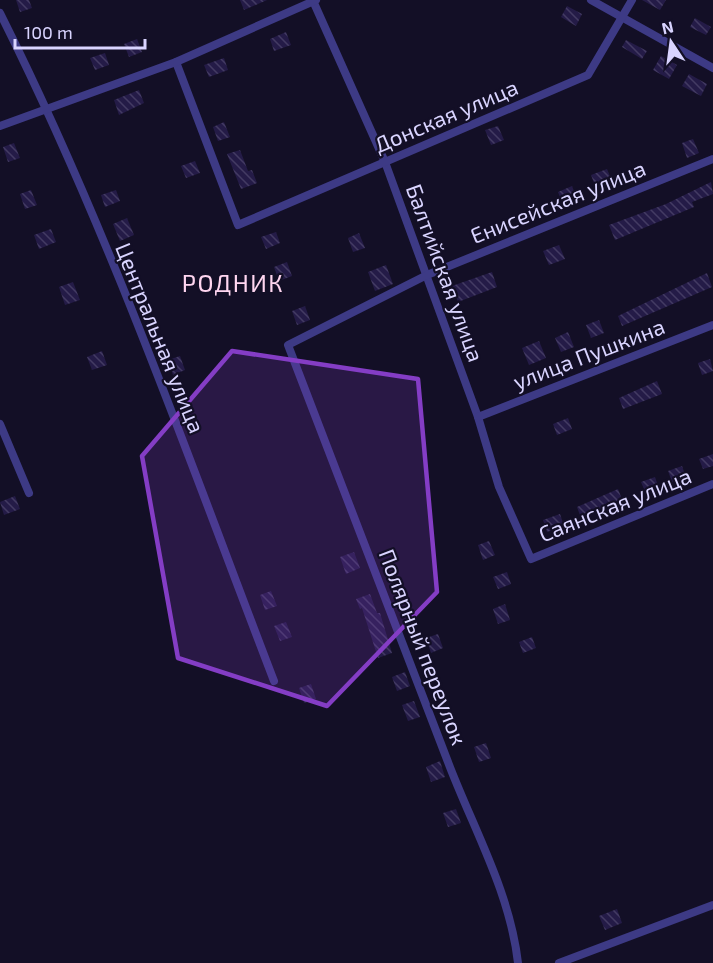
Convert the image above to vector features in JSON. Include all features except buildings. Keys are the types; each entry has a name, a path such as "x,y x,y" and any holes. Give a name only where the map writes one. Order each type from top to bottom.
{"street":[{"path":"591,0 713,68"},
{"name":"Донская улица","path":"176,62 238,225 588,75 632,0"},
{"path":"0,126 176,62 315,2"},
{"name":"Балтийская улица","path":"315,2 385,162 478,417 499,487 531,559"},
{"name":"Центральная улица","path":"0,13 48,108 156,375 274,681"},
{"name":"Енисейская улица","path":"288,345 427,275 713,159"},
{"name":"улица Пушкина","path":"478,417 713,325"},
{"name":"Полярный переулок","path":"288,345 463,801 505,900 515,936 518,963"},
{"path":"0,424 29,493"},
{"name":"Саянская улица","path":"531,559 713,484"},
{"path":"559,963 713,905"}],"highlighted area":[{"path":"232,351 418,379 437,592 327,706 178,658 142,456"}],"district":[{"name":"РОДНИК","path":"233,284"}]}
